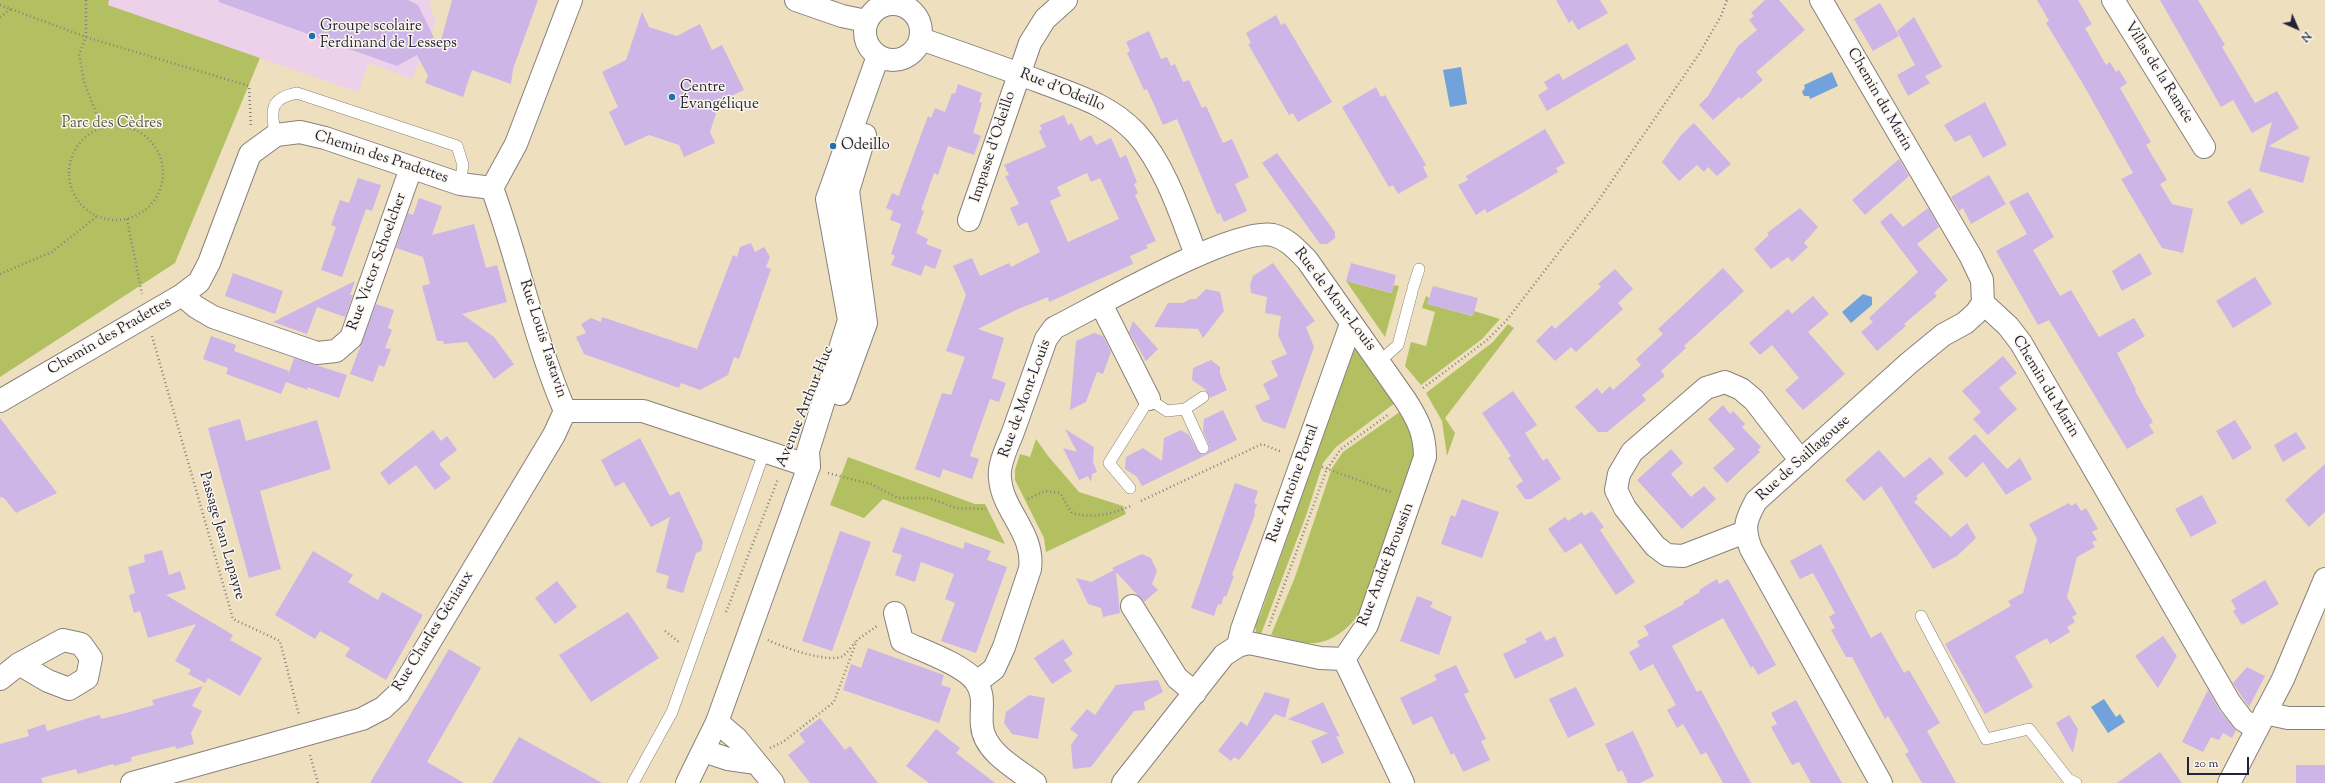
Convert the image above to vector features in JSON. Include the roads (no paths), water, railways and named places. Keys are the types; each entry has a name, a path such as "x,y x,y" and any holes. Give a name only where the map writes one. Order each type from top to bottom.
{"street":[{"path":"492,188 516,144 571,0"},
{"path":"796,0 842,16 866,21"},
{"name":"Impasse d'Odeillo","path":"969,220 1018,73 1030,43 1045,19 1066,0"},
{"name":"Chemin du Marin","path":"1821,0 1971,258 1982,280 1983,303 2008,326 2021,343 2230,703 2243,720 2261,721"},
{"name":"Villas de la Ramée","path":"2113,0 2204,147"},
{"path":"904,3 917,16 921,27 921,39 918,45 908,56 895,60 883,58 872,51 865,37 866,21 875,9 882,5 904,3"},
{"name":"Rue d'Odeillo","path":"921,39 1018,73 1095,103 1112,112 1136,134 1166,178 1196,254"},
{"name":"Avenue Arthur Huc","path":"687,783 717,722 809,466 808,451 849,320 827,199 883,58"},
{"name":"Chemin des Pradettes","path":"0,401 147,316 182,295 199,282 209,263 250,154 276,135 300,132 307,133 460,184 492,188"},
{"name":"Rue Victor Schoelcher","path":"182,295 196,307 213,317 317,353 336,351 351,338 412,168"},
{"name":"Rue Louis Tastavin","path":"492,188 506,225 550,376 566,410 643,411 766,450 809,466"},
{"name":"Rue de Mont-Louis","path":"976,682 994,669 1004,647 1030,569 1032,557 1027,539 1002,491 999,477 1005,455 1046,339 1054,328 1196,254 1253,236 1273,235 1290,242 1307,260 1406,401"},
{"name":"Rue de Saillagouse","path":"1745,532 1747,518 1756,501 1909,363 1942,335 1965,322 1976,313 1983,303"},
{"path":"1101,304 1149,399"},
{"name":"Rue Antoine Portal","path":"1238,646 1242,629 1351,324"},
{"path":"1801,461 1754,400 1741,389 1725,382 1706,388 1632,452 1619,474 1616,490 1625,508 1654,546 1667,555 1683,556 1745,532 1751,549 1881,783"},
{"name":"Rue André Broussin","path":"1344,659 1367,625 1412,500 1425,457 1425,439 1420,423 1406,401"},
{"name":"Rue Charles Géniaux","path":"132,783 362,719 384,708 399,693 554,435 566,410"},
{"path":"2229,783 2283,679 2325,579"},
{"path":"1132,606 1176,678 1195,693"},
{"path":"896,614 902,641 965,671 976,682 984,702 982,727 985,740 995,752 1035,783"},
{"path":"1123,783 1224,655 1238,646 1249,643 1320,658 1344,659 1403,783"},
{"path":"0,679 19,664"},
{"path":"2261,721 2288,718 2325,718"},
{"path":"717,722 737,739 773,783"},
{"path":"704,751 728,759 756,763"}],"lane":[{"path":"276,135 272,118 275,104 284,95 298,93 458,146 463,164 460,184"},
{"path":"1379,362 1398,345 1419,269"},
{"path":"1130,488 1109,463 1149,399 1167,411 1185,409 1203,397"},
{"path":"1185,409 1204,448"},
{"name":"Avenue Arthur Huc","path":"632,783 672,712 766,450"},
{"path":"1921,616 1986,739 2029,729 2068,779 2076,783"}],"water":[{"path":"1461,67 1467,104 1450,107 1443,70"},
{"path":"1832,72 1838,86 1810,99 1809,96 1804,96 1802,92 1805,88 1804,85"},
{"path":"1863,294 1872,297 1872,305 1851,323 1842,312"},
{"path":"2104,699 2116,717 2120,714 2125,722 2108,733 2091,707"}],"place":[{"name":"Groupe scolaire Ferdinand de Lesseps","path":"312,36"},
{"name":"Centre Évangélique","path":"672,97"},
{"name":"Odeillo","path":"833,146"}],"park label":[{"name":"Parc des Cèdres","path":"112,124"}]}
